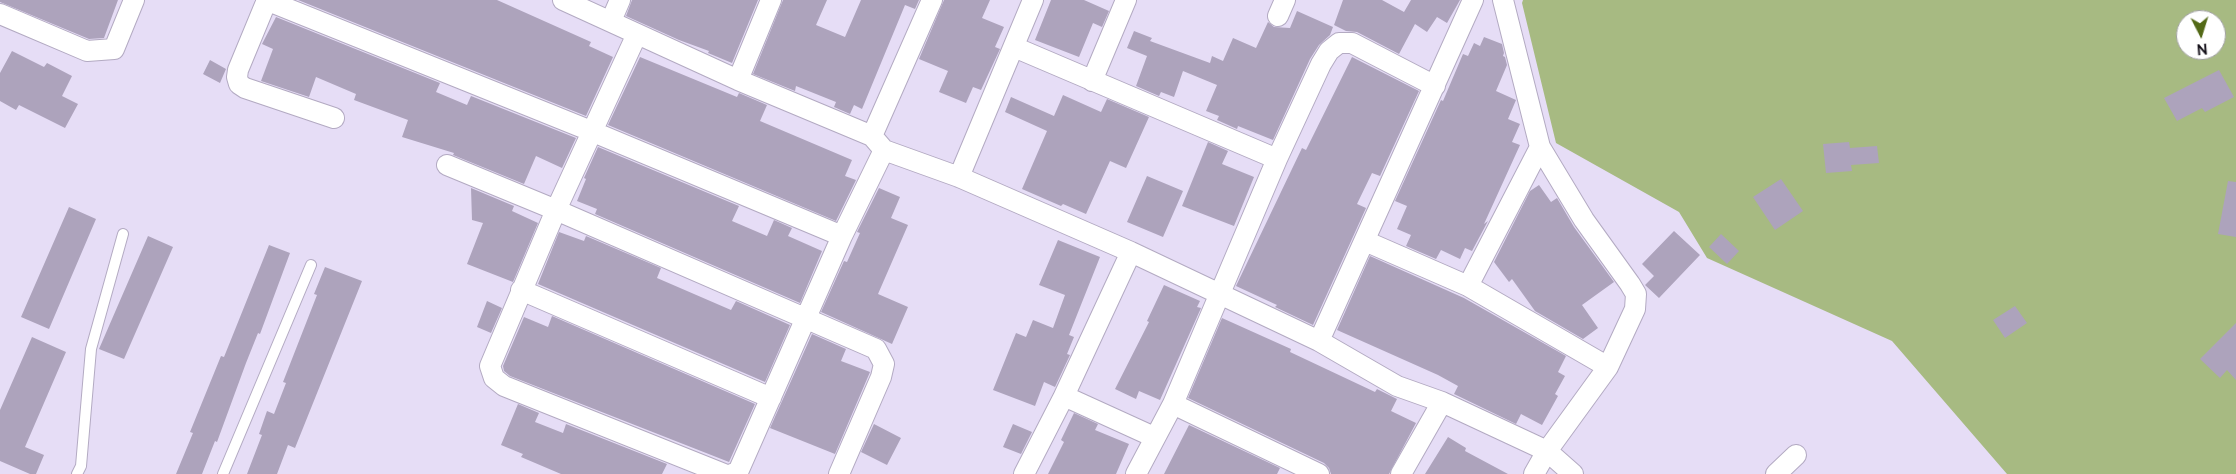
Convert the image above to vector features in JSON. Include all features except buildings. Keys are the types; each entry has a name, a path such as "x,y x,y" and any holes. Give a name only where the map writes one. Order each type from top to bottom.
{"street":[{"path":"0,14 87,50 114,49 134,0"},
{"path":"334,118 245,88 240,84 236,77 238,70 266,0 591,130 842,236"},
{"path":"563,0 878,143 1131,252 1319,341 1397,386 1442,402 1547,451 1572,473"},
{"path":"611,21 620,0"},
{"path":"738,80 771,0"},
{"path":"732,474 738,472 842,236 932,0"},
{"path":"959,177 1033,0"},
{"path":"1092,81 1126,0"},
{"path":"1319,341 1473,0"},
{"path":"1503,0 1540,147 1584,220 1636,294 1635,310 1608,367 1547,451 1534,474"},
{"path":"637,34 591,130 490,366 494,378 504,386 724,474"},
{"path":"1136,474 1173,404 1277,159 1321,64 1329,51 1339,43 1352,42 1435,86"},
{"path":"1014,47 1277,159"},
{"path":"1468,286 1540,147"},
{"path":"447,165 556,210 876,349 884,364 881,377 839,474"},
{"path":"1365,241 1468,286 1608,367"},
{"path":"1024,474 1064,396 1131,252"},
{"path":"521,290 771,398"},
{"path":"1064,396 1154,437"},
{"path":"1401,474 1442,402"},
{"path":"1173,404 1319,474"},
{"path":"1776,474 1796,455"}],"lane":[{"path":"77,474 81,466 91,349 124,234"},
{"path":"224,474 311,264"}],"green space":[{"path":"1523,0 2236,0 2236,474 2007,474 1892,341 1707,258 1679,212 1556,143 1522,3"}]}
